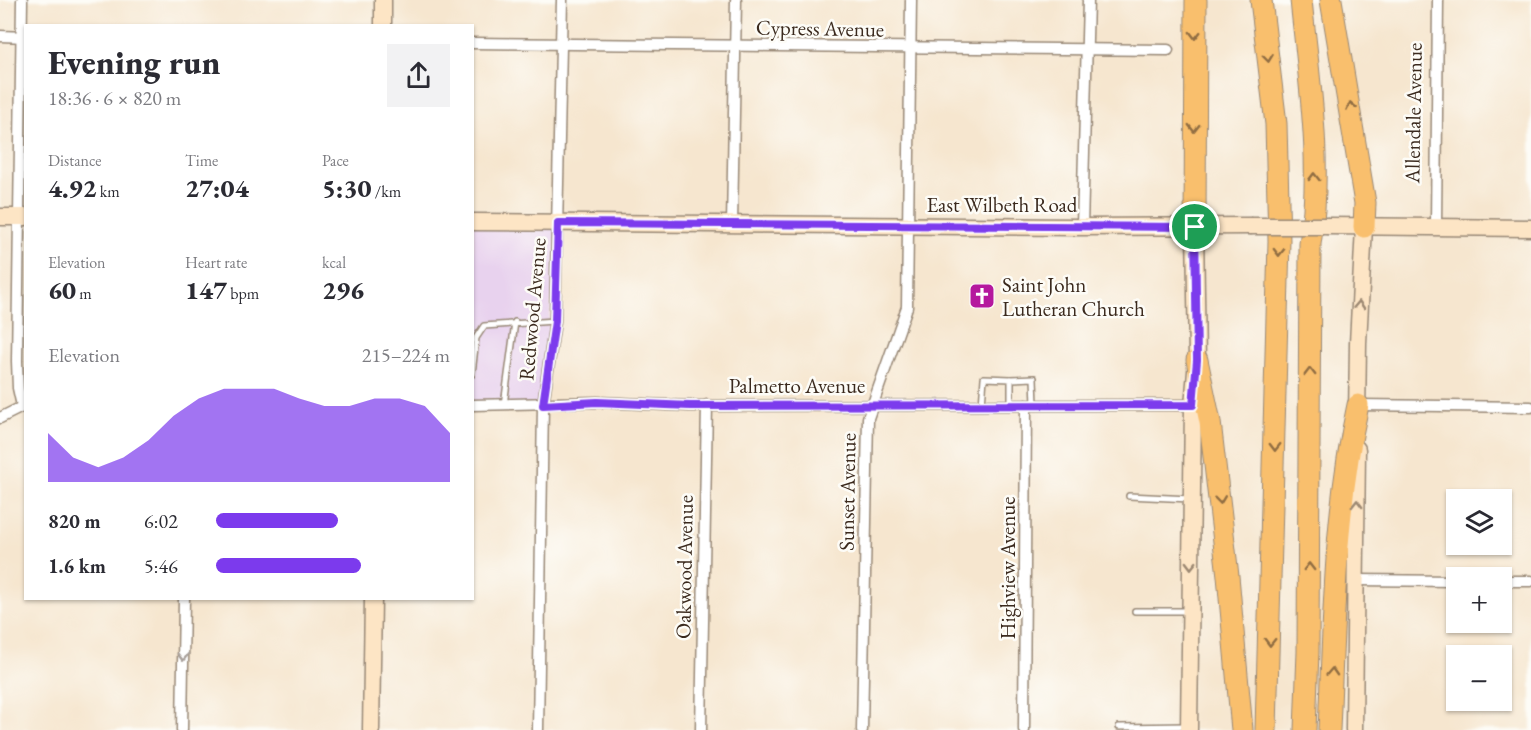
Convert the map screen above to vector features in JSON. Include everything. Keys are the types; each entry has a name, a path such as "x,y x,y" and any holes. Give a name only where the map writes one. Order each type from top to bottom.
{"highway":[{"path":"1195,227 1196,0"},
{"path":"1261,0 1276,124 1279,231 1266,730"},
{"path":"1301,0 1313,124 1314,219 1310,244 1308,652 1305,730"},
{"path":"1331,0 1364,192 1364,227"},
{"path":"1197,360 1210,422 1228,576 1242,730"},
{"path":"1329,730 1338,521 1345,465 1358,405"}],"main road":[{"path":"383,0 383,24"},
{"path":"0,217 22,217"},
{"name":"East Wilbeth Road","path":"474,222 1531,228"},
{"path":"1189,728 1193,405 1197,360 1195,227"},
{"path":"1354,730 1358,343 1364,227"},
{"path":"371,730 373,600"}],"street":[{"path":"0,418 24,405 18,388 22,295 22,0"},
{"name":"Redwood Avenue","path":"538,730 543,405 555,321 562,0"},
{"path":"732,225 736,0"},
{"name":"Sunset Avenue","path":"862,730 868,418 907,307 912,0"},
{"path":"1082,227 1088,0"},
{"name":"Allendale Avenue","path":"1436,226 1438,0"},
{"path":"0,36 23,37"},
{"name":"Cypress Avenue","path":"474,43 910,50 1168,50"},
{"name":"Palmetto Avenue","path":"474,405 597,402 707,405 1193,405"},
{"name":"Oakwood Avenue","path":"701,730 707,405"},
{"name":"Highview Avenue","path":"1024,730 1031,405"},
{"path":"1358,405 1531,406"},
{"path":"1356,580 1446,581"},
{"path":"1512,581 1531,581"},
{"path":"182,730 184,600"}],"lane":[{"path":"474,356 476,338 484,326 514,322 555,321"},
{"path":"504,405 514,322"},
{"path":"982,405 984,378 1034,378 1031,405"},
{"path":"1011,379 1011,405"},
{"path":"1129,496 1192,499"},
{"path":"1135,611 1190,612"},
{"path":"1119,727 1189,728"}],"shaded area":[{"path":"474,222 558,223 543,405 474,405"}],"place":[{"name":"Saint John Lutheran Church","path":"982,296"}],"route":[{"path":"558,223 1195,227 1197,360 1193,405 690,406 597,402 543,405 555,321 558,223"}]}
